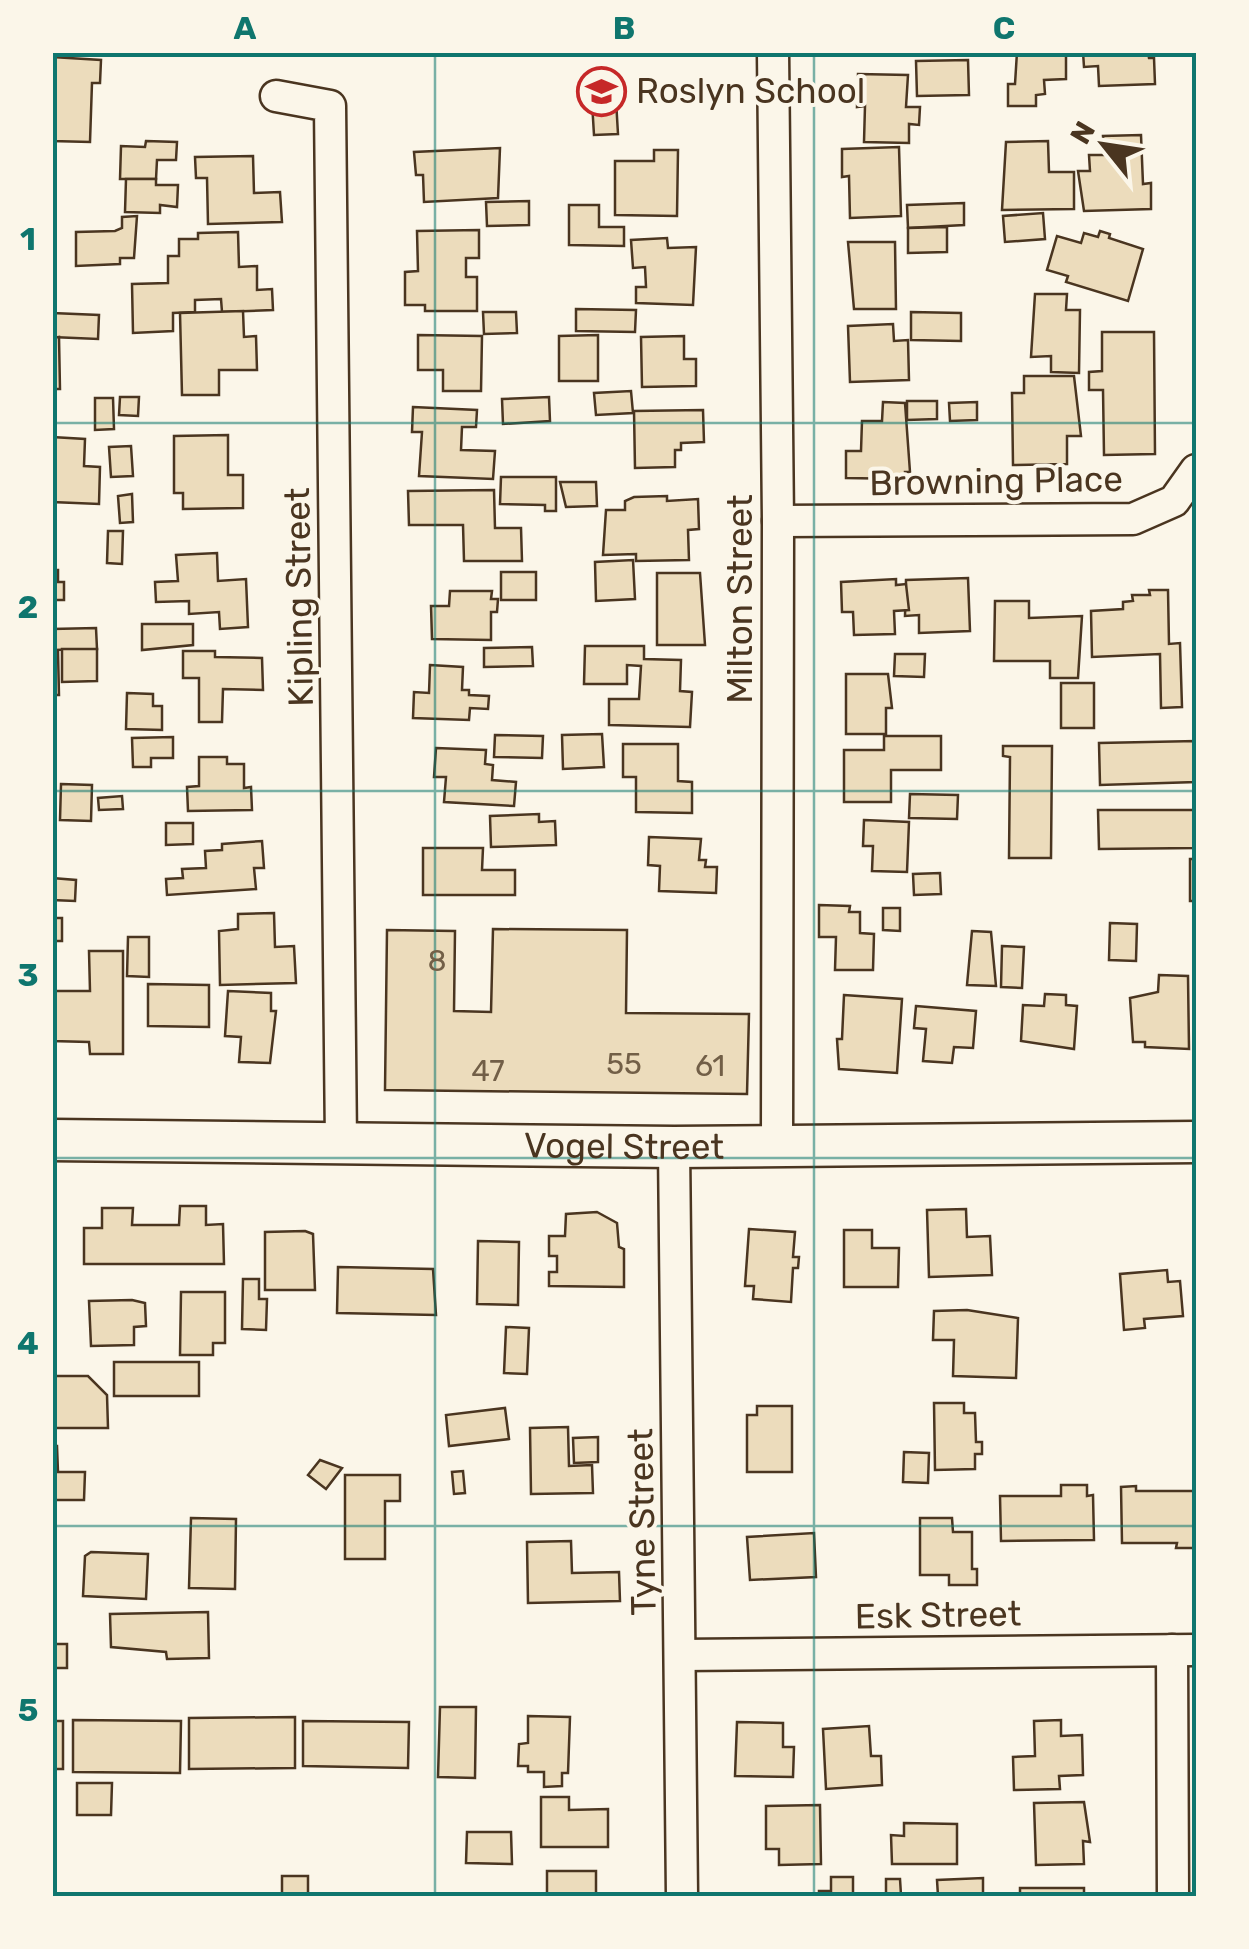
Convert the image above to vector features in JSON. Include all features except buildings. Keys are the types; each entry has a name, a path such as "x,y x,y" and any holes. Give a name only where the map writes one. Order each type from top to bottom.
{"main road":[{"name":"Vogel Street","path":"52,1140 674,1147 1196,1142"}],"street":[{"name":"Milton Street","path":"773,52 778,521 777,1144"},
{"name":"Kipling Street","path":"276,96 330,106 341,1143"},
{"name":"Browning Place","path":"778,521 1134,518 1174,501 1196,470"},
{"name":"Tyne Street","path":"674,1147 682,1896"},
{"name":"Esk Street","path":"680,1655 1184,1650"},
{"path":"1173,1896 1184,1650"}],"place":[{"name":"Roslyn School","path":"601,91"}]}
